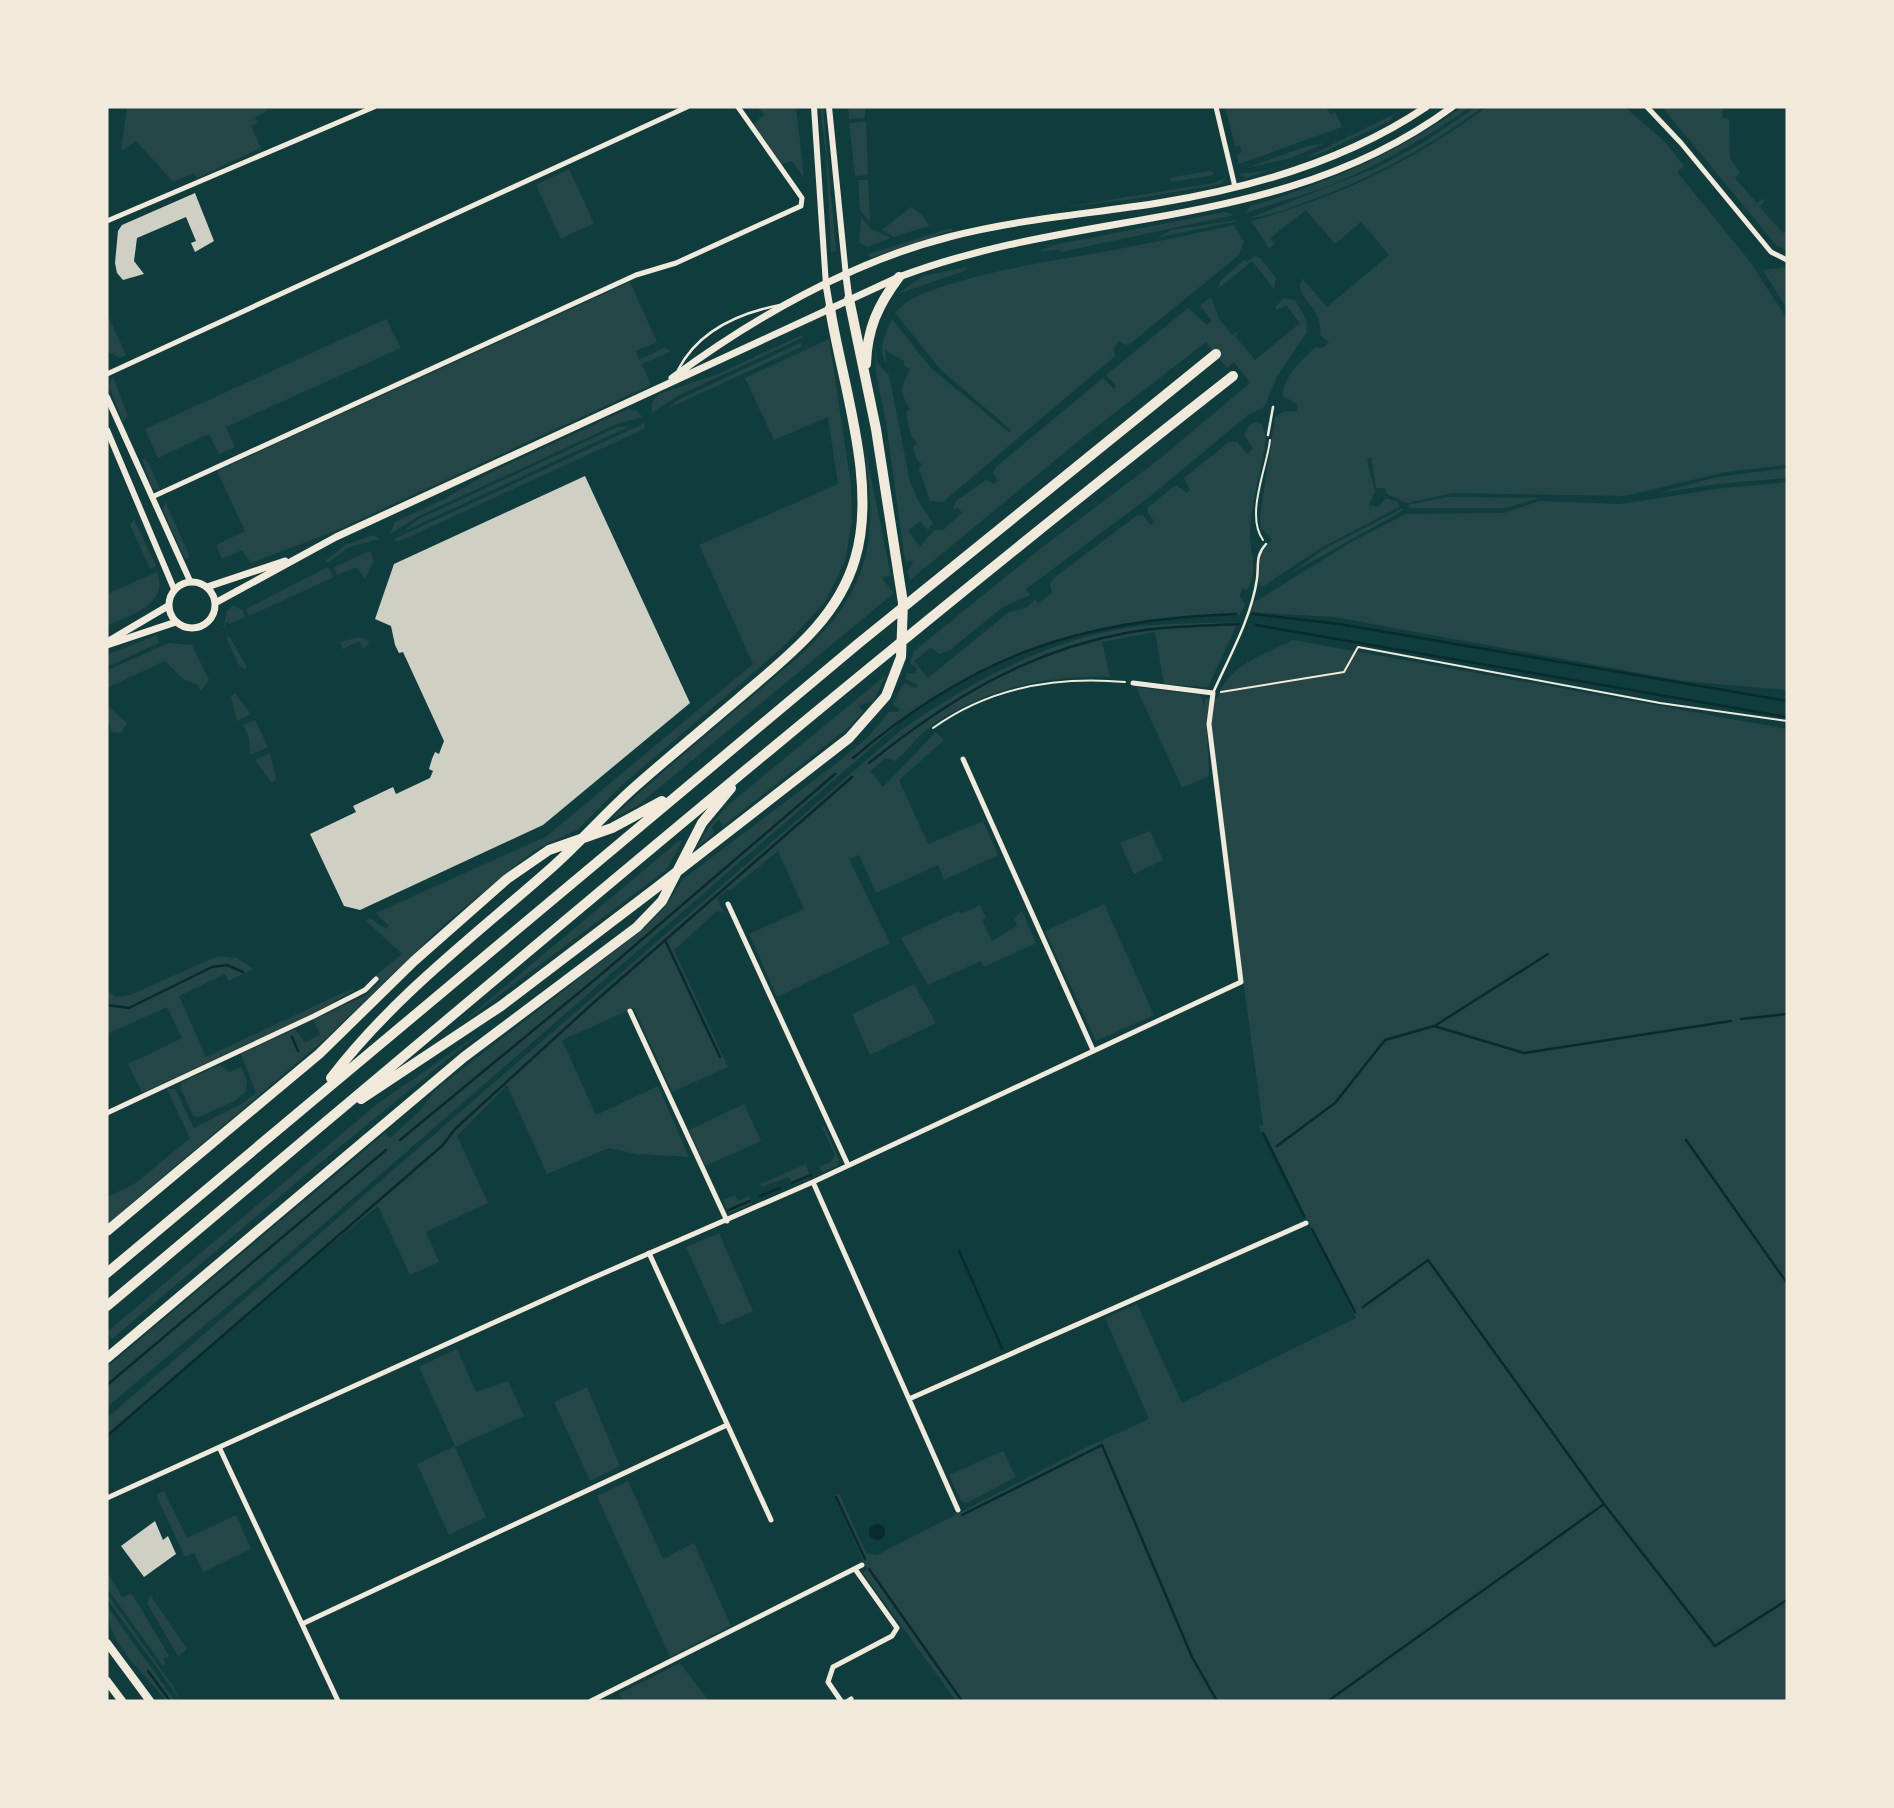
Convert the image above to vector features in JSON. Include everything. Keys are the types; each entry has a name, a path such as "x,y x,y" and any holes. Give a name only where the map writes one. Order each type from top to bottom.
{"highway":[{"path":"865,379 867,340 874,317 899,277"},
{"path":"339,1111 393,1080 501,1006 849,738 877,709 899,664 905,625 901,588 849,299"},
{"path":"320,1092 358,1042 411,989 804,641 835,604 848,582 861,531 861,484 830,308"},
{"path":"107,1273 681,791 1216,354"},
{"path":"107,1306 502,970 1024,540 1233,376"},
{"path":"107,1358 464,1057 637,927 672,884 702,823 744,771"},
{"path":"107,1231 319,1054 414,961 507,879 549,850 612,828 681,791"}],"main road":[{"path":"660,387 743,329 787,304 919,246 984,229 1157,203 1235,187 1301,169 1350,149 1426,107"},
{"path":"107,643 168,606 174,589 190,581 207,587 292,559 899,277 984,251 1271,194 1359,161 1452,107"},
{"path":"846,276 849,299"},
{"path":"826,285 830,308"},
{"path":"215,603 254,584 292,559"},
{"path":"107,643 176,622 190,628 201,626 212,616 215,603 207,587"},
{"path":"168,606 176,622"},
{"path":"107,1643 150,1701"},
{"path":"108,1684 122,1701"}],"street":[{"path":"107,221 374,107"},
{"path":"107,374 687,107"},
{"path":"152,497 636,275 676,263 801,206 802,198 738,107"},
{"path":"814,107 826,285"},
{"path":"829,107 846,276"},
{"path":"1216,107 1235,187"},
{"path":"1647,107 1681,143 1771,252 1784,260"},
{"path":"107,397 190,581"},
{"path":"107,430 174,589"},
{"path":"107,1500 649,1253 813,1182 1241,982 1209,724 1213,693 1133,683"},
{"path":"963,759 1093,1051"},
{"path":"728,904 848,1165"},
{"path":"107,1113 314,1016 365,990 376,979"},
{"path":"630,1011 727,1221"},
{"path":"813,1182 958,1510"},
{"path":"909,1399 1306,1223"},
{"path":"649,1253 771,1520"},
{"path":"302,1624 727,1425"},
{"path":"219,1449 338,1701"},
{"path":"591,1701 858,1567 897,1628 892,1636 833,1667 828,1682 841,1701"}],"lane":[{"path":"675,376 693,347 717,327 754,311 787,304"},
{"path":"1268,435 1273,407"},
{"path":"1213,693 1244,622 1255,585 1257,554 1266,544"}],"path":[{"path":"1266,544 1257,524 1270,443 1268,435"},
{"path":"1213,693 1344,672 1358,647 1660,703 1787,721"},
{"path":"933,728 952,715 1017,688 1081,678 1133,683"}],"shaded area":[{"path":"127,107 265,107 267,111 255,117 258,123 251,126 261,148 197,178 194,173 173,182 136,141 121,151"},
{"path":"758,107 796,107 804,178 792,161 781,164 753,124 764,115"},
{"path":"820,107 823,107 836,251 831,252 826,155"},
{"path":"848,107 865,107 865,118 849,119"},
{"path":"1225,107 1326,107 1330,114 1335,112 1342,127 1239,164 1237,155 1242,152 1240,146 1235,146"},
{"path":"1462,107 1470,107 1419,140 1366,169 1329,186 1246,213 1250,206 1306,188 1387,153"},
{"path":"1476,107 1482,107 1441,136 1376,173 1292,207 1249,218 1376,168 1421,144"},
{"path":"1487,107 1625,107 1664,141 1684,166 1677,172 1751,263 1787,319 1787,465 1726,472 1625,496 1453,493 1406,503 1387,494 1385,488 1376,488 1371,457 1367,459 1375,492 1369,505 1378,507 1386,498 1398,502 1399,507 1321,548 1262,587 1259,583 1260,556 1272,539 1261,528 1260,517 1275,417 1285,411 1297,411 1298,405 1283,396 1286,382 1294,369 1315,347 1323,348 1329,342 1320,335 1318,318 1301,291 1300,284 1303,279 1327,307 1389,255 1361,222 1335,244 1306,210 1270,238 1275,244 1269,248 1251,221 1315,200 1375,175 1459,127"},
{"path":"1662,107 1723,107 1722,118 1729,119 1730,158 1740,173 1735,178 1757,203 1763,199 1765,201 1759,206 1783,233 1787,230 1787,251 1776,245"},
{"path":"1394,114 1390,121 1303,159"},
{"path":"866,121 868,175 855,176 849,123"},
{"path":"1326,143 1291,158 1247,168 1307,146"},
{"path":"1303,159 1246,178 1238,174 1265,171"},
{"path":"569,169 594,223 561,239 536,185"},
{"path":"1214,172 1213,175 1171,182 1170,178"},
{"path":"1227,177 1221,184 1135,199 1065,207 1214,183"},
{"path":"858,180 868,180 870,222 860,210"},
{"path":"911,207 923,216 929,226 893,237 882,230"},
{"path":"1225,212 1234,215 1061,252 1060,249 1038,252 1053,245"},
{"path":"861,218 871,229 891,238 867,247 859,242"},
{"path":"1237,220 1233,222 1159,237 1171,230"},
{"path":"1234,225 1244,242 1239,255 1131,343 1125,345 1119,341 1114,347 1115,356 943,502 930,501 919,469 922,465 916,458 913,447 917,443 911,436 906,413 910,409 903,394 903,386 910,369 904,366 904,361 885,350 887,364 882,353 883,342 892,319 932,369 1009,432 1012,431 941,370 895,313 910,301 934,289 966,279"},
{"path":"952,228 953,230 870,258 868,254"},
{"path":"1254,256 1260,258 1276,278 1274,289 1252,261 1217,290 1221,280 1244,260 1247,262"},
{"path":"967,267 967,270 897,294 923,276"},
{"path":"1787,267 1787,309 1763,270"},
{"path":"630,282 657,342 636,351 639,360 664,348 671,351 642,364 651,385 333,532 251,563 242,550 222,559 216,545 245,531 217,471"},
{"path":"1211,297 1219,319 1232,335 1240,330 1235,336 1255,360 1300,323 1286,305 1277,310 1275,307 1282,298 1295,300 1306,319 1307,332 1278,375 1264,407 1248,415 1148,498 1026,589 1030,595 1003,607 950,650 940,654 930,648 914,661 928,678 1009,612 1026,608 1035,600 1038,603 1052,593 1050,583 1055,577 1136,516 1143,515 1150,525 1155,522 1147,512 1148,507 1176,485 1187,493 1190,489 1184,478 1229,442 1237,442 1247,454 1253,449 1244,434 1249,425 1257,422 1262,425 1266,437 1251,525 1252,577 1247,590 1242,588 1240,596 1245,605 1240,615 1145,623 1053,642 994,664 911,713 265,1275 107,1407 107,1367 385,1133 390,1138 421,1110 434,1091 647,926 665,907 683,879 833,766 867,738 889,712 898,712 899,709 893,704 904,683 916,688 918,685 905,679 907,673 916,674 917,668 910,663 913,652 1040,549 1162,457 1250,383 1234,362 1227,368 1206,342 1081,439 910,580 908,571 913,563 911,560 907,562 904,555 886,422 876,373 875,341 877,363 889,375 910,482 933,523 928,530 920,521 908,531 920,546 934,530 943,530 962,513 958,508 953,509 956,501 986,480 994,484 998,480 993,473 996,467 1103,378 1114,389 1116,386 1106,375 1188,308 1207,325 1212,321 1200,306"},
{"path":"107,314 126,355 120,358 107,351"},
{"path":"386,319 401,348 226,427 235,447 219,454 209,434 158,458 145,429"},
{"path":"802,335 802,338 677,396 652,413 652,402 659,394 720,373"},
{"path":"829,339 851,485 852,522 845,561 825,602 782,648 622,785 577,830 535,850 447,922 324,1040 107,1224 107,1197 136,1183 190,1138 167,1089 175,1089 194,1128 243,1103 256,1093 241,1054 295,1029 305,1043 320,1034 313,1020 366,995 380,981 375,976 402,954 366,921 370,918 386,929 389,926 376,913 547,836 753,664 699,545 838,484 828,417 774,440 745,378"},
{"path":"802,342 801,347 667,409 676,401"},
{"path":"113,377 128,416 123,422 109,386"},
{"path":"628,409 637,411 642,417 617,424 419,516 390,534 395,522 444,499 487,474"},
{"path":"645,423 644,429 398,542 394,539"},
{"path":"630,426 406,529 417,520 617,427"},
{"path":"864,443 891,576 883,577 883,580 894,593 637,806 610,820 794,661 828,627 842,608 863,565 869,535 869,489"},
{"path":"142,458 148,462 161,491 152,488"},
{"path":"1787,468 1787,478 1658,493 1717,477"},
{"path":"1787,482 1787,690 1683,681 1334,617 1250,612 1253,603 1353,541 1406,514 1504,513 1539,501 1620,504 1723,488"},
{"path":"1447,497 1539,498 1505,508 1410,508 1408,505"},
{"path":"165,501 190,557 185,559 163,510"},
{"path":"1403,508 1404,510 1288,575 1324,549"},
{"path":"134,519 156,566 150,569 130,525"},
{"path":"373,535 380,539 349,547 328,563 325,561 345,545"},
{"path":"370,551 374,560 365,579 356,567 337,575 334,567"},
{"path":"328,567 334,577 249,616 246,609"},
{"path":"157,572 160,583 153,600 136,613 107,626 107,594"},
{"path":"233,605 242,610 245,617 229,624 227,621 223,629 227,611"},
{"path":"1238,622 1208,687 1164,684 1155,632 1102,642 1110,677 1039,682 993,694 950,714 925,731 895,761 886,758 870,771 883,787 936,732 944,740 899,780 928,844 983,821 998,855 944,880 938,865 876,893 859,855 849,859 890,943 777,997 749,934 804,909 778,851 717,898 724,913 717,911 674,950 728,1067 672,1092 634,1008 562,1040 596,1115 658,1086 689,1157 636,1154 609,1148 547,1174 507,1085 457,1136 488,1203 426,1232 439,1262 410,1275 378,1206 293,1275 107,1436 107,1418 900,731 984,679 1046,650 1078,639 1142,626"},
{"path":"157,635 159,643 107,667 107,655"},
{"path":"229,636 247,667 245,670 238,664 226,637"},
{"path":"360,637 369,641 368,645 363,648 359,641 343,649 340,642"},
{"path":"1293,640 1787,729 1787,1701 956,1701 863,1573 867,1569 834,1496 839,1493 866,1553 877,1555 1087,1447 1149,1419 1105,1318 1137,1304 1182,1403 1356,1318 1259,1126 1263,1125 1206,709 1209,776 1182,788 1136,687 1200,695 1205,707 1205,699 1217,699 1222,687 1238,669"},
{"path":"168,643 192,645 209,680 201,691 198,685 183,679 165,661 107,688 107,674 110,669"},
{"path":"886,675 874,700 859,706 863,712 849,727 723,826 719,819 712,827 714,833 696,848 711,824 728,805"},
{"path":"235,693 251,714 237,721 231,696"},
{"path":"107,705 127,723 121,733 112,732 107,721"},
{"path":"255,720 268,747 250,755 249,737 243,725"},
{"path":"270,753 276,779 272,783 255,760"},
{"path":"1150,831 1163,860 1134,874 1120,843"},
{"path":"682,841 666,870 453,1030"},
{"path":"1104,904 1154,1015 1096,1041 1045,931"},
{"path":"980,905 986,918 982,920 992,941 1017,926 1014,918 1022,911 1036,943 984,967 981,961 928,985 901,938 959,911 961,914"},
{"path":"218,956 237,958 253,969 229,981 225,974 179,996 206,1057 353,988 353,991 314,1013 142,1093 128,1064 182,1038 167,1007 107,1034 107,991 118,997 130,995"},
{"path":"914,984 936,1023 870,1055 852,1014"},
{"path":"481,1032 304,1176 112,1339 107,1332 377,1104"},
{"path":"220,1065 230,1072 241,1067 247,1081 246,1091 235,1101 199,1117 193,1116 180,1087 182,1082"},
{"path":"744,1104 761,1141 705,1166 689,1130"},
{"path":"822,1127 825,1127 839,1160 838,1165 823,1172 819,1167 831,1162 835,1155"},
{"path":"806,1164 810,1178 793,1185 789,1177 762,1187 760,1184"},
{"path":"735,1195 738,1201 749,1196 752,1204 729,1213 723,1200"},
{"path":"719,1233 753,1311 721,1325 686,1247"},
{"path":"457,1349 476,1392 508,1381 524,1416 455,1447 486,1517 449,1535 417,1464 455,1446 419,1367"},
{"path":"587,1387 620,1466 590,1481 554,1402"},
{"path":"1003,1451 1016,1477 967,1503 961,1501 949,1475"},
{"path":"628,1481 663,1559 694,1543 731,1626 670,1657 597,1496"},
{"path":"164,1491 187,1538 236,1515 251,1549 203,1572 194,1553 185,1557 156,1495"},
{"path":"877,1524 883,1526 883,1538 877,1540 871,1538 869,1532 871,1526"},
{"path":"107,1571 122,1597 130,1594 134,1597 169,1656 163,1659 166,1664 163,1666 107,1588"},
{"path":"107,1594 173,1686 181,1701 107,1599"},
{"path":"150,1595 187,1649 178,1656 147,1603"},
{"path":"107,1606 175,1701 166,1701 120,1646 113,1633"},
{"path":"680,1663 709,1701 624,1701 619,1694"}],"building":[{"path":"195,193 214,241 195,252 191,243 196,241 186,217 137,238 134,261 144,274 123,280 117,273 115,263 118,231 122,225"},
{"path":"585,476 690,703 543,825 360,910 344,906 310,834 356,812 353,806 393,787 396,794 430,778 433,771 429,769 432,759 435,752 439,754 444,741 403,652 399,653 395,645 391,626 375,619 394,564"},
{"path":"155,1521 163,1540 168,1536 176,1554 144,1577 121,1546"}],"waterway":[{"path":"853,758 941,693 986,669 1031,650 1077,635 1127,624 1179,617 1236,614"},
{"path":"1253,614 1339,624 1787,701"},
{"path":"869,763 958,699 1021,666 1055,652 1126,633 1238,624"},
{"path":"1256,625 1787,717"},
{"path":"400,1140 598,977 835,774"},
{"path":"107,1436 443,1145 455,1129 592,1004 852,777"},
{"path":"665,940 720,1057"},
{"path":"1436,1025 1548,954"},
{"path":"107,1005 129,1008 212,967 227,965 243,972"},
{"path":"1741,1019 1787,1014"},
{"path":"1277,1146 1335,1103 1385,1040 1434,1026 1524,1053 1731,1021"},
{"path":"292,1037 298,1051"},
{"path":"1263,1133 1304,1216"},
{"path":"1686,1140 1787,1283"},
{"path":"107,1385 386,1150"},
{"path":"792,1183 811,1175"},
{"path":"760,1196 780,1188"},
{"path":"729,1210 750,1201"},
{"path":"1312,1229 1355,1312"},
{"path":"959,1251 1002,1348"},
{"path":"1363,1307 1428,1260 1604,1504 1715,1646 1787,1600"},
{"path":"962,1515 1102,1445 1192,1657 1217,1701"},
{"path":"836,1497 865,1559"},
{"path":"1328,1701 1604,1504"},
{"path":"869,1569 962,1701"},
{"path":"148,1671 170,1701"}]}
